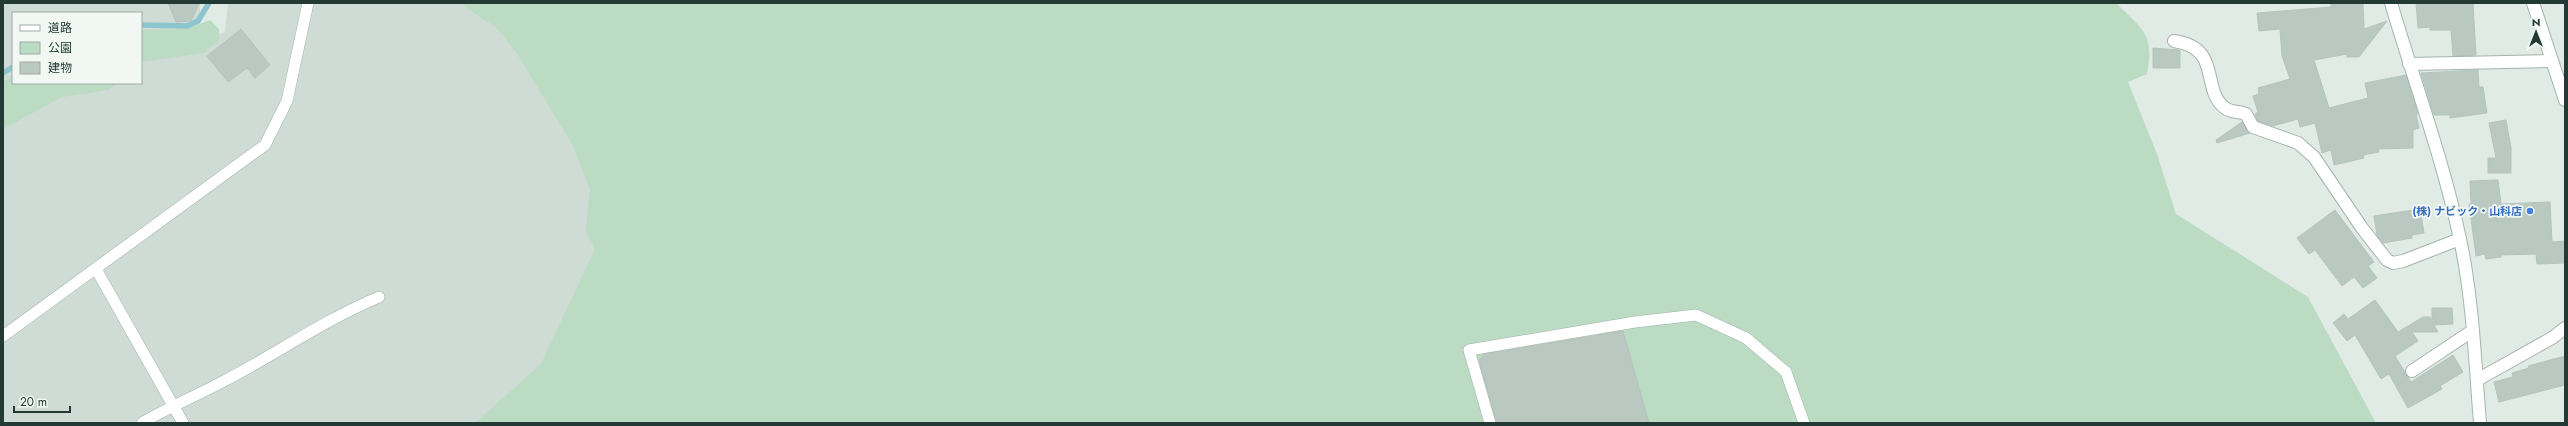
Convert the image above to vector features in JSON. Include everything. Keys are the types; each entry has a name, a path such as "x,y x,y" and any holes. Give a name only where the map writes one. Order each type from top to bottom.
{"street":[{"path":"2391,3 2442,169 2460,239 2472,331 2480,423"},
{"path":"2533,3 2565,100"},
{"path":"2174,41 2195,46 2203,56 2218,99 2224,108 2246,114 2253,126 2298,143 2314,157 2362,228 2387,260 2393,263 2403,261 2460,239"},
{"path":"2409,64 2552,61"},
{"path":"2477,380 2552,338 2565,328"},
{"path":"2412,371 2472,331"}],"lane":[{"path":"3,336 266,145 287,101 308,3"},
{"path":"96,269 183,423"},
{"path":"142,423 173,405 224,381 344,312 379,297"},
{"path":"1490,423 1469,350 1635,322 1696,315 1746,338 1786,372 1804,423"}],"shaded area":[{"path":"7,3 200,3 200,31 142,33 142,12 12,12 12,83 3,88 3,6"},
{"path":"228,3 502,3 635,131 545,423 3,423 3,120 80,84 142,84 142,58 225,32"}],"green space":[{"path":"464,3 2116,3 2139,26 2148,41 2149,61 2147,74 2128,82 2157,154 2176,214 2308,297 2376,423 475,423 541,364 595,249 586,231 590,189 572,144 518,55 498,29 468,9"},
{"path":"210,20 219,29 219,40 204,53 142,62 142,30 187,29"},
{"path":"12,77 12,84 116,84 108,90 62,97 3,129 3,82"}],"building":[{"path":"168,3 199,3 191,21 176,22"},
{"path":"2363,3 2364,29 2387,21 2359,57 2347,57 2347,54 2314,60 2329,108 2368,98 2365,83 2406,75 2418,114 2416,114 2419,128 2413,130 2413,148 2378,149 2379,152 2363,155 2364,158 2334,165 2331,150 2322,153 2315,123 2300,127 2298,119 2273,126 2258,121 2255,114 2258,112 2253,96 2259,94 2258,88 2290,79 2282,56 2280,29 2259,31 2257,13 2331,7 2331,4"},
{"path":"2416,3 2473,3 2476,55 2453,56 2451,30 2430,30 2430,27 2418,28"},
{"path":"241,29 270,65 255,78 247,68 228,82 207,56"},
{"path":"2153,48 2180,50 2180,68 2153,68"},
{"path":"2478,70 2479,87 2483,87 2487,113 2450,118 2450,115 2434,115 2421,73"},
{"path":"2506,120 2511,148 2511,173 2488,173 2488,158 2496,158 2489,123"},
{"path":"2242,122 2250,133 2217,143 2216,140"},
{"path":"2498,180 2501,204 2550,202 2552,242 2565,241 2565,263 2537,264 2536,254 2501,255 2501,257 2486,259 2485,254 2476,256 2469,204 2471,204 2470,181"},
{"path":"2420,209 2424,233 2412,235 2412,238 2383,243 2377,235 2374,216"},
{"path":"2335,210 2374,262 2368,266 2377,278 2363,288 2354,277 2342,286 2315,250 2309,254 2297,238"},
{"path":"2375,300 2398,332 2423,317 2430,317 2432,322 2432,308 2452,308 2453,324 2434,325 2438,332 2412,332 2418,341 2395,356 2411,382 2453,355 2463,372 2440,386 2442,389 2408,408 2389,374 2381,379 2355,335 2347,341 2333,323 2344,314 2348,319"},
{"path":"1623,331 1649,423 1497,423 1479,360 1485,354"},
{"path":"2565,356 2565,385 2499,402 2494,382 2513,377 2512,373 2529,368 2528,366"}],"waterway":[{"path":"142,25 187,26 198,21 209,3"},
{"path":"3,73 12,68"}],"place":[{"name":"(株) ナビック・山科店","path":"2530,211"}]}
